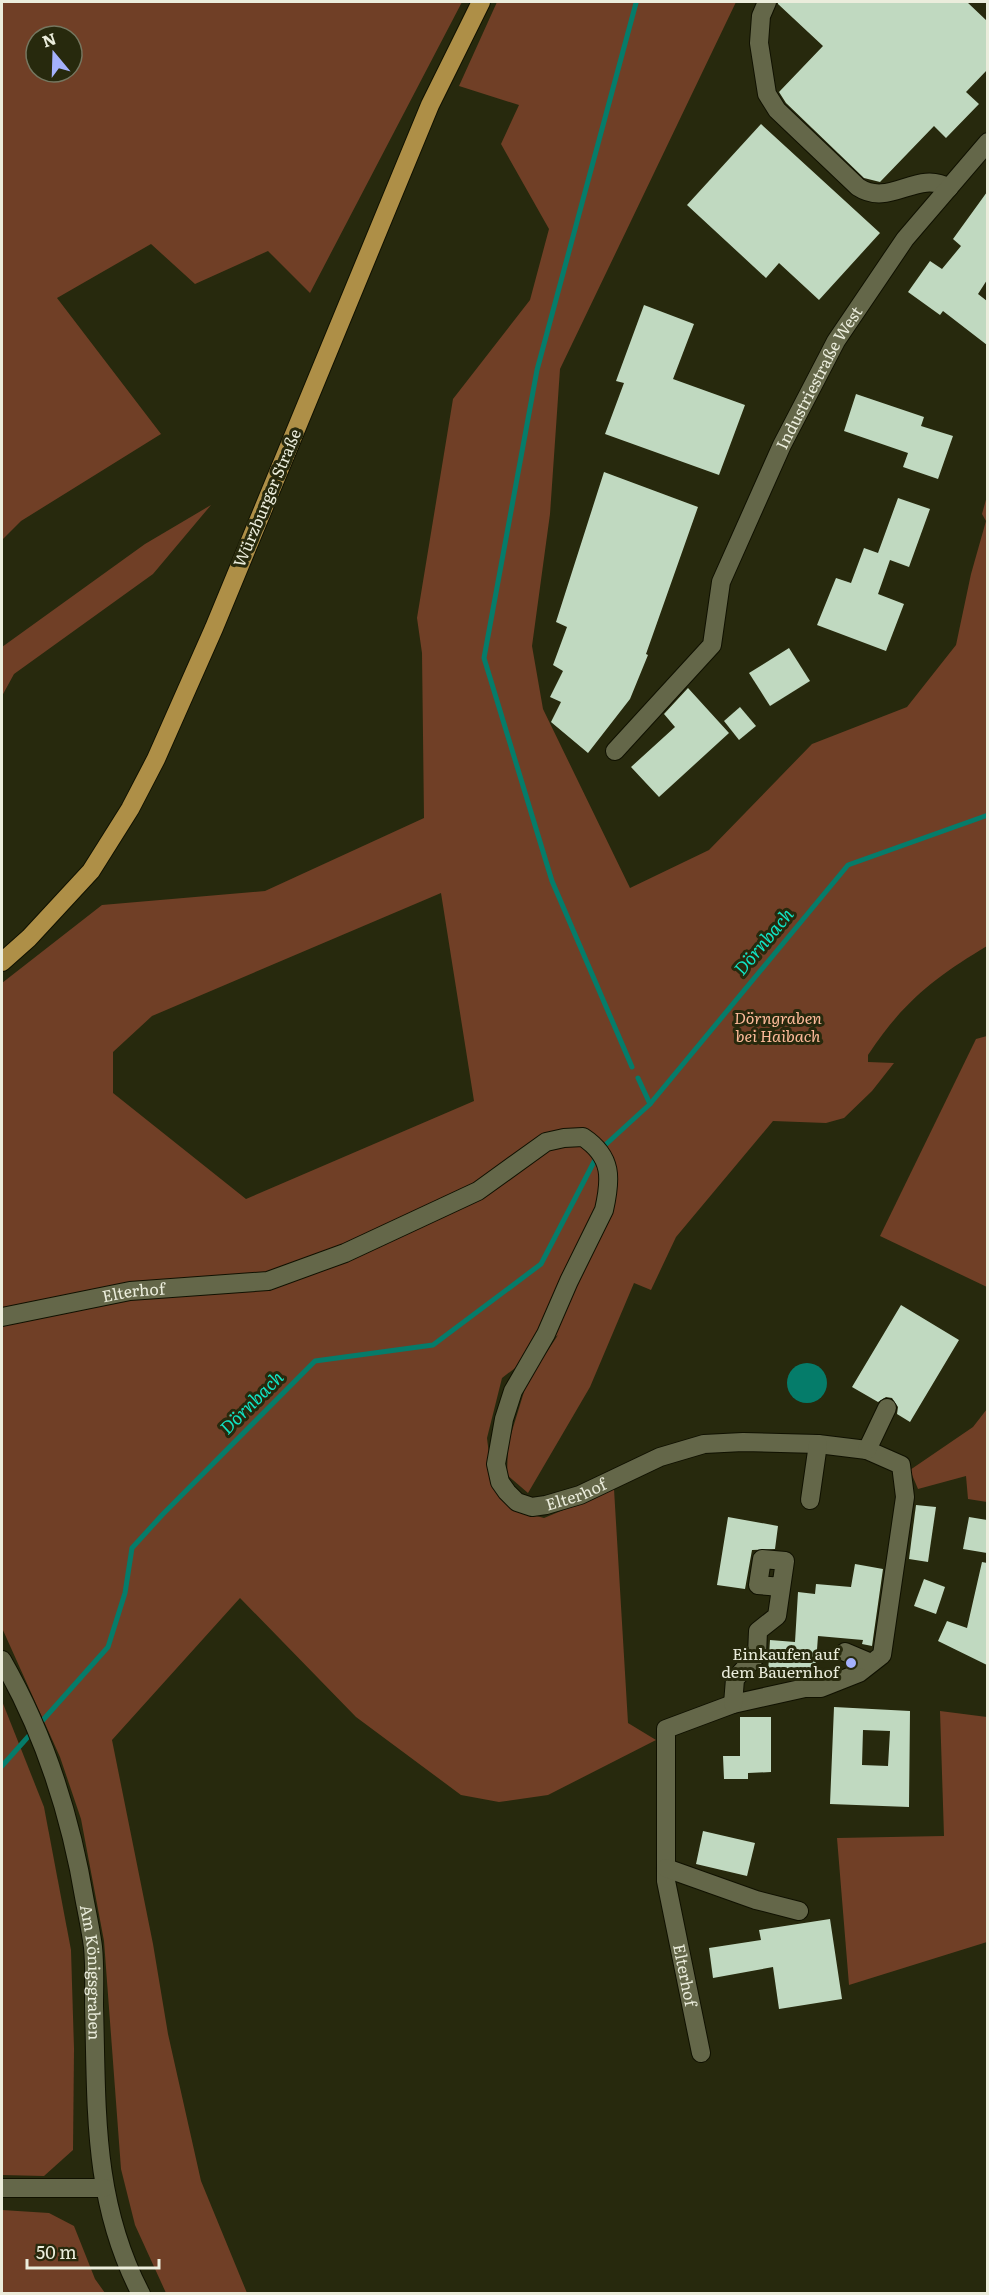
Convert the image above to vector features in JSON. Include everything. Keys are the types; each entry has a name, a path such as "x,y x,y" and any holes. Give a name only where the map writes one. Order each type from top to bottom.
{"main road":[{"name":"Würzburger Straße","path":"2,962 29,938 91,871 130,809 156,759 218,617 430,105 481,2"}],"street":[{"path":"768,2 761,16 759,43 767,94 777,111 858,187 869,194 882,194 929,181 939,182 949,188"},
{"name":"Industriestraße West","path":"615,751 712,645 721,582 787,435 836,341 905,239 987,142"},
{"name":"Elterhof","path":"2,1317 130,1291 268,1281 345,1253 478,1191 546,1143 564,1138 583,1137 598,1149 609,1171 607,1198 604,1210 546,1334 513,1392 504,1419 496,1464 500,1482 507,1492 518,1502 532,1507 546,1505 580,1495 660,1457 704,1444 743,1442 818,1444 867,1450 901,1465 905,1497 882,1655 859,1673 820,1688 805,1688 733,1704 666,1729 666,1868 669,1899 700,2053"},
{"path":"867,1450 887,1408"},
{"path":"810,1500 818,1444"},
{"path":"733,1704 735,1679 757,1655 758,1631 777,1616 781,1587"},
{"path":"846,1652 871,1663"},
{"name":"Am Königsgraben","path":"2,1660 15,1683 49,1760 69,1825 93,1947 98,2146 104,2188 126,2265 141,2294"},
{"path":"666,1868 756,1900 799,1911"},
{"path":"2,2188 104,2188"}],"green space":[{"path":"2,2 462,2 310,293 268,251 195,284 151,244 57,298 161,434 21,521 2,540"},
{"name":"Dörngraben bei Haibach","path":"497,2 736,2 560,369 550,514 532,646 543,709 630,888 709,850 812,744 907,707 956,645 971,574 986,521 982,514 987,496 987,946 935,980 894,1020 868,1055 868,1062 894,1063 872,1091 844,1118 826,1123 773,1121 676,1237 651,1290 634,1283 590,1387 528,1493 507,1475 508,1444 527,1382 558,1335 502,1378 487,1438 493,1488 514,1510 544,1518 614,1489 628,1723 656,1740 548,1795 499,1802 461,1795 356,1717 240,1598 112,1740 153,1944 168,2034 201,2181 247,2293 166,2293 135,2225 121,2169 104,1941 81,1819 60,1757 2,1628 2,983 102,905 265,891 424,818 422,653 417,618 453,399 530,300 549,229 501,144 519,105 459,86","holes":["441,893 474,1101 246,1199 113,1093 113,1052 152,1016"]},
{"path":"211,505 153,574 14,674 2,696 2,647 145,544"},
{"path":"988,1036 987,1287 880,1236 976,1039"},
{"path":"987,1409 987,1502 968,1499 966,1476 918,1489 910,1470 973,1427"},
{"path":"2,1701 44,1807 71,1950 74,2049 73,2150 44,2176 2,2175"},
{"path":"940,1711 987,1717 987,1942 849,1985 837,1838 944,1836"},
{"path":"2,2210 49,2213 74,2226 95,2279 105,2293 2,2293"}],"water":[{"path":"807,1363 821,1369 827,1383 821,1397 807,1403 793,1397 787,1383 793,1369"}],"building":[{"path":"778,2 967,2 987,21 987,70 966,92 979,104 946,138 934,126 880,182 864,178 786,103 779,92 823,46"},
{"path":"761,124 880,233 819,300 779,263 766,278 687,205"},
{"path":"987,192 987,280 978,294 987,301 987,345 943,311 940,315 908,292 930,261 942,269 961,246 953,239"},
{"path":"644,305 694,324 673,379 745,405 719,475 605,434 624,383 616,381"},
{"path":"856,394 924,417 921,426 953,436 938,479 903,467 908,453 844,431"},
{"path":"604,472 698,507 646,654 648,655 630,699 588,753 551,722 561,702 550,697 563,671 553,665 567,627 556,622"},
{"path":"898,498 930,509 909,567 890,560 878,594 904,604 886,651 817,625 836,578 851,583 864,548 878,553"},
{"path":"789,648 810,681 770,706 749,673"},
{"path":"688,688 729,733 659,797 631,767 675,727 664,714"},
{"path":"740,707 756,726 739,740 724,721"},
{"path":"901,1305 959,1340 910,1422 897,1414 898,1407 892,1398 886,1397 878,1402 852,1387"},
{"path":"916,1505 936,1507 928,1562 909,1559"},
{"path":"728,1517 778,1526 775,1549 752,1550 745,1589 717,1585"},
{"path":"969,1517 987,1520 987,1553 963,1549"},
{"path":"982,1562 987,1563 987,1665 938,1641 947,1621 967,1628"},
{"path":"855,1564 883,1569 872,1646 862,1644 863,1640 818,1636 815,1677 768,1673 770,1640 795,1642 798,1592 815,1594 816,1584 851,1587"},
{"path":"924,1579 945,1587 936,1614 914,1606"},
{"path":"834,1707 910,1711 909,1807 830,1804","holes":["863,1730 890,1731 888,1766 862,1765"]},
{"path":"740,1717 771,1717 771,1772 748,1773 748,1779 724,1779 723,1756 740,1756"},
{"path":"703,1831 755,1843 747,1876 696,1864"},
{"path":"830,1919 842,1999 779,2009 773,1967 713,1978 709,1948 761,1940 759,1930"}],"waterway":[{"path":"632,1067 552,881 484,658 537,370 636,3"},
{"name":"Dörnbach","path":"603,1147 650,1104 848,865 988,815"},
{"path":"638,1078 650,1104"},
{"name":"Dörnbach","path":"2,1766 108,1647 125,1593 132,1548 163,1514 315,1361 433,1345 541,1264 597,1156"}],"place":[{"name":"Einkaufen auf dem Bauernhof","path":"851,1663"}]}
